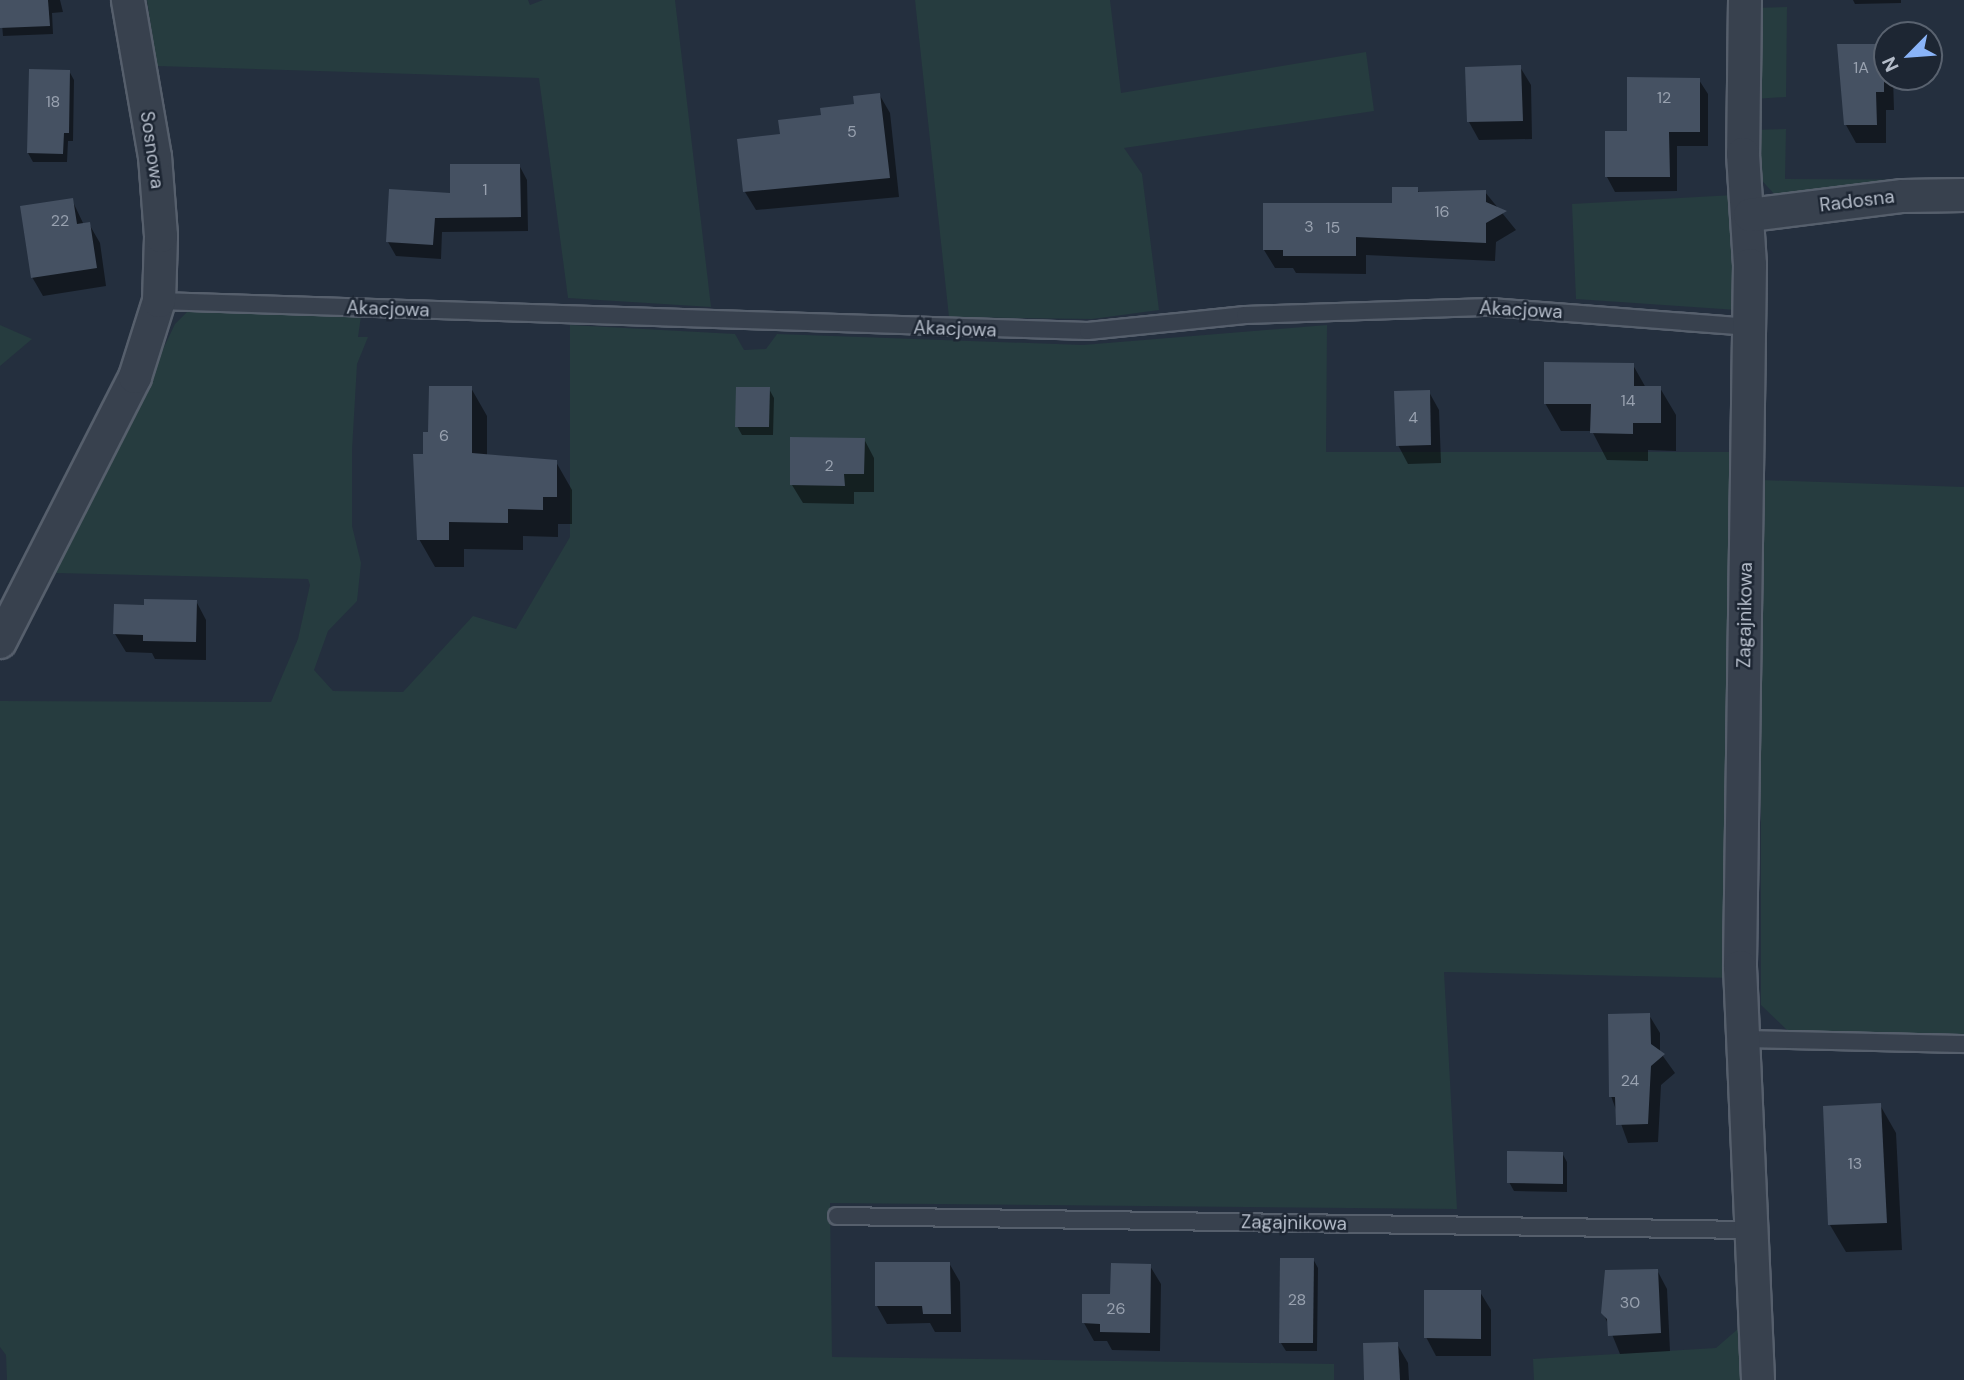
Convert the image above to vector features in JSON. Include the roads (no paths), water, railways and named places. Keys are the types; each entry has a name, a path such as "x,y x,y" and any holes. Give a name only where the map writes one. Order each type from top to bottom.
{"street":[{"name":"Sosnowa","path":"0,642 135,377 159,301 161,236 155,157 128,0"},
{"name":"Zagajnikowa","path":"1745,0 1743,154 1750,215 1750,327 1740,967 1758,1380"},
{"name":"Radosna","path":"1750,215 1903,195 1964,195"}],"lane":[{"name":"Akacjowa","path":"159,301 1088,331 1259,314 1490,307 1750,327"},
{"path":"1743,1039 1964,1044"},
{"name":"Zagajnikowa","path":"837,1216 1751,1230"}]}
